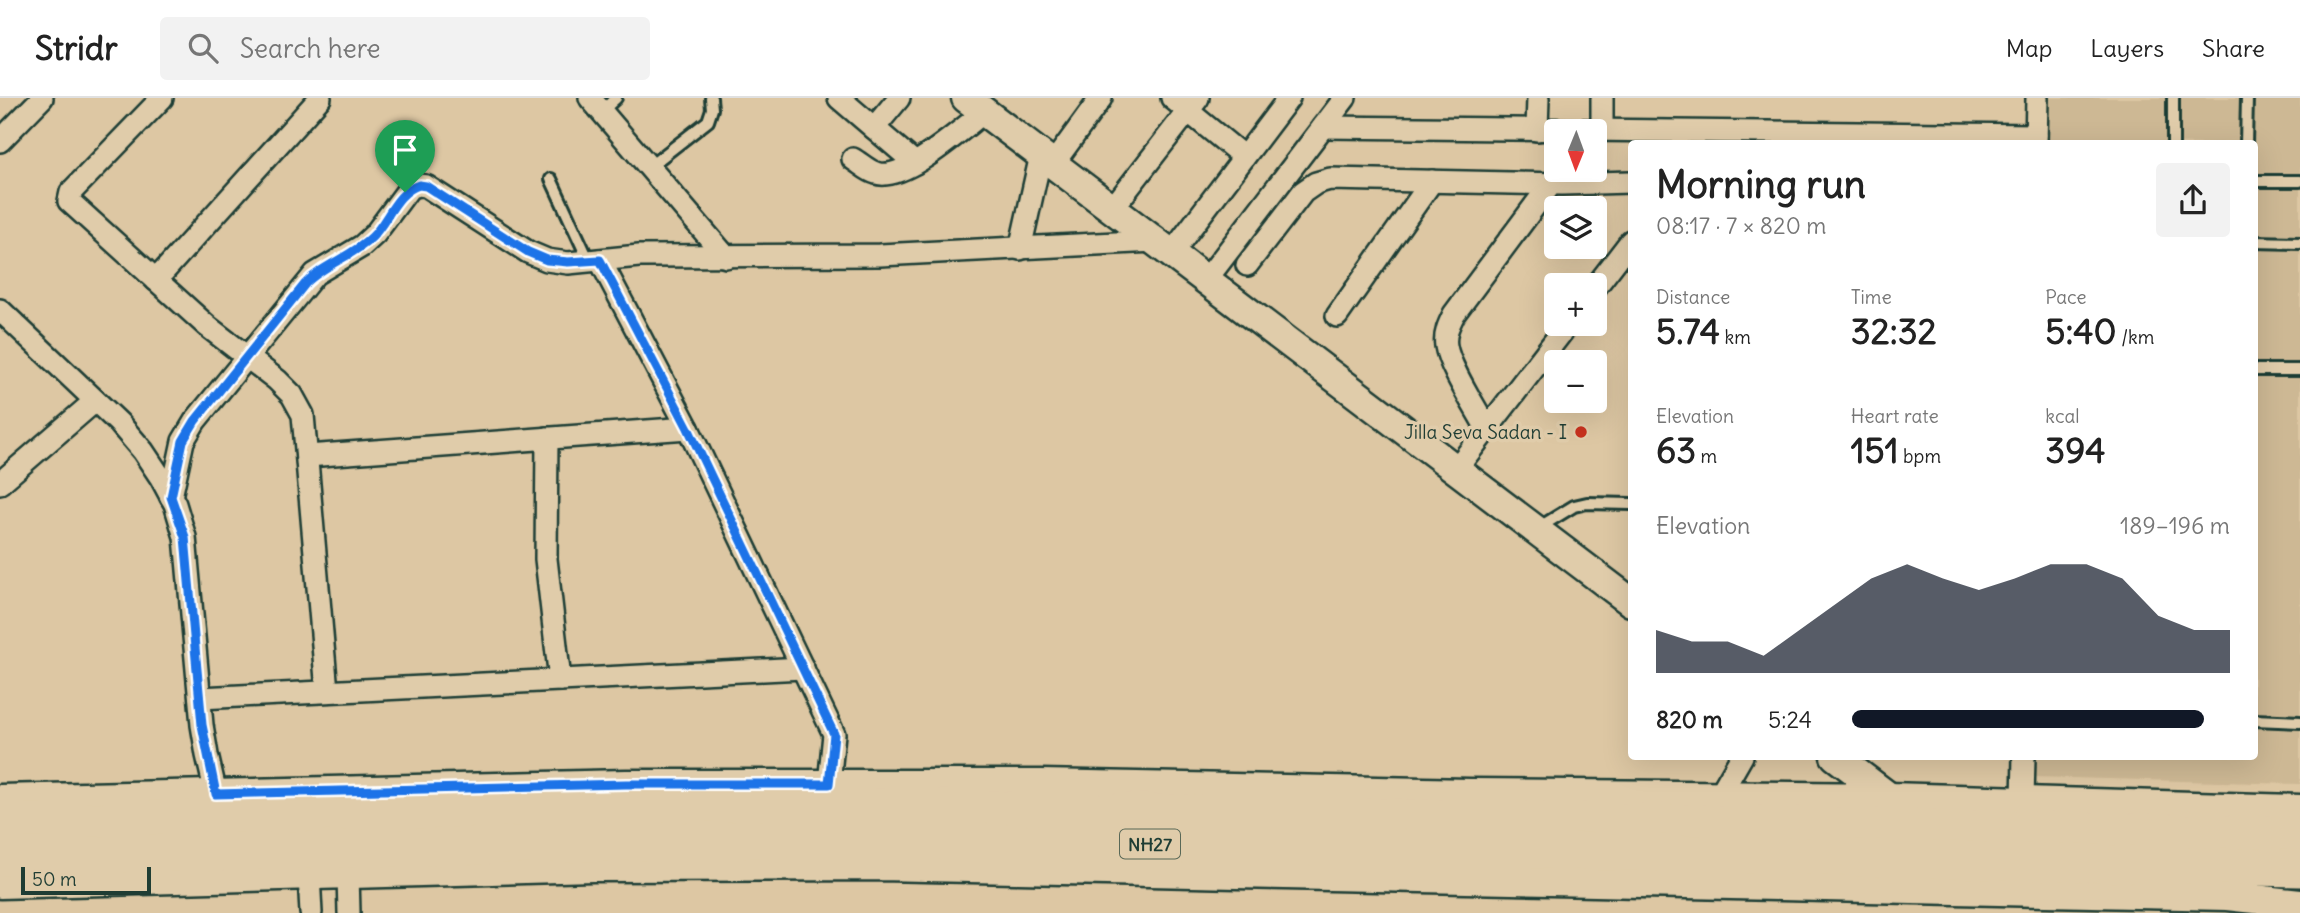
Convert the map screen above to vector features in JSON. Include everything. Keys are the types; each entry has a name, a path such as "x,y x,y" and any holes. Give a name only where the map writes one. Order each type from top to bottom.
{"highway":[{"path":"1506,819 1563,795"},
{"name":"NH27","path":"0,822 769,805 2300,835"},
{"name":"NH27","path":"0,857 769,839 1531,850 2300,868"}],"street":[{"path":"0,141 42,98"},
{"path":"162,98 68,197 72,205 156,280 247,358 277,380 292,396 303,415 327,691"},
{"path":"156,280 320,98"},
{"path":"839,98 915,163"},
{"path":"874,128 899,98"},
{"path":"1020,249 1047,159 1101,98"},
{"path":"171,497 183,441 195,421 315,274 362,246 375,234 405,192 419,185 426,186 528,252 547,260 568,262 639,256 880,255 1163,247 1244,157 1289,98"},
{"path":"1206,280 1345,98"},
{"path":"1536,130 1538,98"},
{"path":"1602,98 1602,119"},
{"path":"1607,131 2036,139 2037,98"},
{"path":"1112,209 1186,102 1244,157"},
{"path":"602,103 649,167 726,257"},
{"path":"853,159 877,174 895,173 915,163 975,105 1628,600"},
{"path":"1323,127 1544,130"},
{"path":"1247,265 1303,192 1330,179 1551,184 1628,182"},
{"path":"1337,316 1432,181"},
{"path":"1487,429 1451,362 1446,345 1447,329 1454,314 1551,184"},
{"path":"1606,273 1628,245"},
{"path":"595,260 688,428 834,734 829,784"},
{"path":"0,310 143,451 171,497 185,537 200,698 207,755 216,794"},
{"path":"1456,469 1559,336"},
{"path":"0,483 95,401"},
{"path":"307,456 688,428"},
{"path":"547,438 545,559 560,680"},
{"path":"200,698 803,668"},
{"path":"1719,796 1740,760"},
{"path":"1840,760 1889,797"},
{"path":"2023,800 2024,760"},
{"path":"0,799 626,784 1042,784 1563,795 1889,797 2300,809"},
{"path":"0,884 592,867 881,866 2227,896 2300,904"},
{"path":"348,874 348,913"},
{"path":"309,875 311,913"}],"lane":[{"path":"649,167 708,121 712,109 711,98"},
{"path":"2173,98 2173,140"},
{"path":"2246,140 2247,98"},
{"path":"551,179 595,260"},
{"path":"2258,181 2300,181"},
{"path":"2258,242 2300,243"},
{"path":"2258,370 2300,370"},
{"path":"1536,530 1574,506 1587,503 1628,504"},
{"path":"2258,720 2300,722"}],"shaded area":[{"path":"2044,98 2300,98 2300,784 2032,777 2033,760 2258,760 2258,140 2043,140"}],"place":[{"name":"Jilla Seva Sadan - I","path":"1581,432"}],"route":[{"path":"426,186 528,252 547,260 600,260 688,428 834,734 829,784 626,784 216,794 202,725 185,537 171,497 183,441 195,421 305,284 315,274 362,246 375,234 405,192 410,187 426,186"}]}
